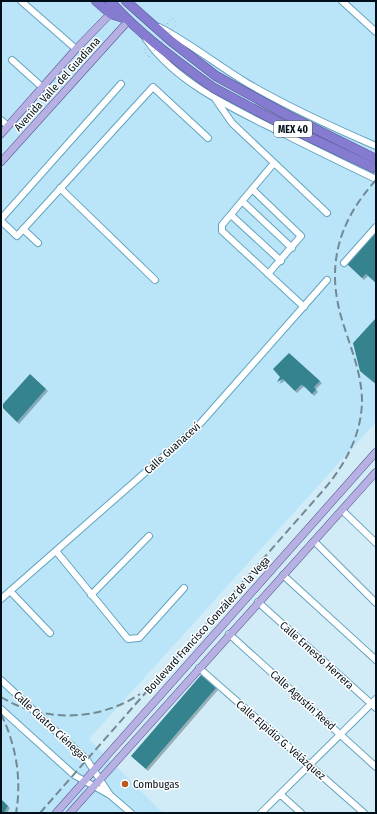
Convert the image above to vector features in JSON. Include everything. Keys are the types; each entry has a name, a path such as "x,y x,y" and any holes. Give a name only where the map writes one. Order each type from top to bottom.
{"highway":[{"path":"96,1 112,8"},
{"name":"MEX 40","path":"126,1 150,24 216,76 285,114 376,159"},
{"name":"MEX 40","path":"112,8 212,86 280,123 376,169"}],"main road":[{"name":"Avenida Valle del Guadiana","path":"1,134 112,8"},
{"name":"Avenida Valle del Guadiana","path":"1,162 128,20"},
{"name":"Boulevard Francisco González de la Vega","path":"56,813 376,452"},
{"name":"Boulevard Francisco González de la Vega","path":"70,813 229,634 375,476"}],"street":[{"path":"21,1 76,49"},
{"path":"342,1 376,32"},
{"path":"150,24 163,29 249,84 316,119 374,145 369,159 359,171"},
{"path":"138,28 156,53 170,68 214,97 240,112 376,179"},
{"path":"12,60 42,88"},
{"path":"120,84 1,220 17,236 153,87 208,138"},
{"path":"214,97 232,123 327,213"},
{"path":"1,120 8,126"},
{"path":"274,163 222,225 223,233 304,307"},
{"path":"60,188 155,280"},
{"path":"252,190 300,234 301,238 268,274"},
{"path":"242,201 292,248"},
{"path":"231,215 280,260"},
{"path":"344,263 376,227"},
{"path":"23,229 38,242"},
{"name":"Calle Guanaceví","path":"1,599 198,426 327,280"},
{"path":"342,510 376,543"},
{"path":"91,595 148,536"},
{"path":"314,541 376,603"},
{"path":"56,551 128,639 131,640 139,638 184,588"},
{"path":"283,575 376,660"},
{"path":"10,590 50,633"},
{"name":"Calle Ernesto Herrera","path":"258,602 374,704"},
{"name":"Calle Agustín Reed","path":"229,634 376,767"},
{"name":"Calle Elpidio G. Velázquez","path":"199,668 364,813"},
{"name":"Calle Cuatro Ciénegas","path":"1,680 87,760 101,779 110,795"},
{"path":"261,813 340,735 374,704"},
{"name":"Calle Cuatro Ciénegas","path":"1,709 74,775 110,795 131,813"},
{"path":"280,794 301,813"}],"path":[{"path":"144,51 150,57 177,24 172,18 163,29"}],"shaded area":[{"path":"1,1 376,1 376,422 89,739 163,813 1,813"}],"building":[{"path":"376,231 376,283 366,274 362,278 346,263"},
{"path":"376,318 376,384 360,371 353,343"},
{"path":"289,353 320,381 314,387 316,390 312,394 304,386 301,385 295,391 283,379 277,382 280,377 273,369"},
{"path":"30,374 46,389 17,422 3,408 3,404"},
{"path":"201,675 216,688 146,769 131,756"},
{"path":"1,799 8,806 4,813 1,813"}],"railway":[{"path":"40,813 320,494 336,474 349,452 361,415 362,392 356,362 343,323 338,302 335,283 336,264 338,246 352,212 376,180"},
{"path":"1,697 17,705 35,711 53,715 71,715 90,714 107,710 140,694"},
{"path":"1,714 11,738 18,775 18,800 16,813"}],"place":[{"name":"Combugas","path":"125,784"}]}
